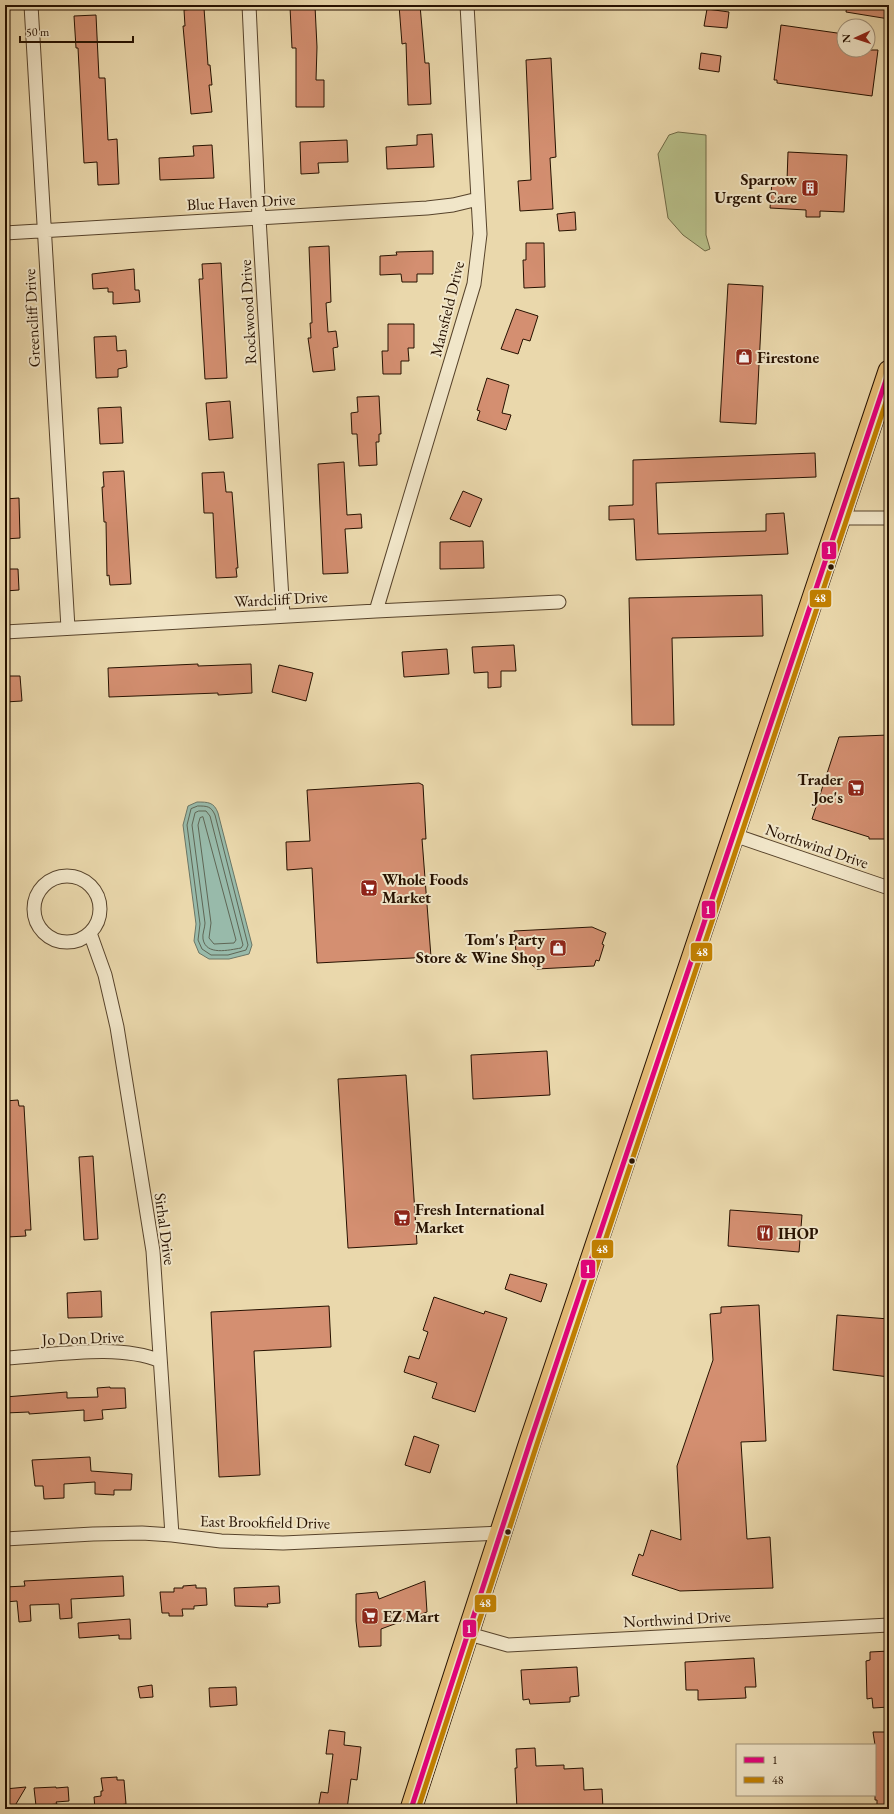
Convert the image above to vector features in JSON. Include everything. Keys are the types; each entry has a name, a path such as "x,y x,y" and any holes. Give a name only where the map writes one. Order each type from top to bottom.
{"main road":[{"path":"411,1809 501,1533 889,371"}],"street":[{"name":"Greencliff Drive","path":"31,5 68,628"},
{"name":"Rockwood Drive","path":"248,5 283,616"},
{"name":"Mansfield Drive","path":"376,611 474,284 480,234 467,5"},
{"name":"Blue Haven Drive","path":"5,233 427,208 453,205 478,199"},
{"path":"840,518 889,518"},
{"name":"Wardcliff Drive","path":"5,632 559,602"},
{"name":"Northwind Drive","path":"734,835 889,888"},
{"path":"70,876 80,878 90,884 100,903 100,914 97,924 90,933 81,939 65,942 50,937 42,930 36,920 34,909 36,898 41,889 49,881 59,877 70,876"},
{"name":"Sirhal Drive","path":"90,933 105,975 117,1027 152,1251 172,1535"},
{"name":"Jo Don Drive","path":"5,1358 107,1351 146,1355 160,1361"},
{"name":"East Brookfield Drive","path":"5,1539 93,1534 172,1535 221,1541 283,1543 501,1533"},
{"name":"Northwind Drive","path":"468,1634 508,1645 889,1625"}],"green space":[{"path":"678,132 706,135 706,235 710,249 705,251 683,235 668,218 658,154 669,135"}],"water":[{"path":"197,802 210,803 215,807 218,813 252,945 249,954 229,959 209,959 199,953 194,941 196,924 183,825 188,806"}],"building":[{"path":"399,5 420,5 425,63 429,63 431,104 408,105 406,43 402,44"},
{"path":"847,5 889,5 889,19 846,12"},
{"path":"315,6 317,47 316,80 324,80 324,107 296,107 296,48 292,48 290,7"},
{"path":"204,8 208,65 210,65 212,85 209,85 212,112 191,114 183,26 185,26 184,10"},
{"path":"707,9 729,12 727,28 704,26"},
{"path":"96,15 99,78 105,78 108,140 117,139 119,184 98,185 97,162 84,163 78,48 76,48 74,16"},
{"path":"781,25 836,33 836,58 876,58 876,50 878,50 872,96 777,83 777,80 774,80"},
{"path":"701,53 721,56 719,72 699,69"},
{"path":"551,58 556,157 550,158 553,209 520,211 518,181 531,180 526,60"},
{"path":"432,134 434,167 387,169 386,147 417,145 417,135"},
{"path":"347,140 348,162 318,163 319,173 301,174 300,142"},
{"path":"212,145 214,178 160,180 159,158 194,156 193,146"},
{"name":"Sparrow Urgent Care","path":"788,152 847,155 844,212 820,211 820,217 806,217 806,210 770,208 772,180 787,181"},
{"path":"575,212 576,230 559,231 557,214"},
{"path":"526,243 544,243 545,287 524,288 523,260 526,260"},
{"path":"329,246 331,302 326,303 328,332 336,331 338,347 333,348 335,370 313,372 308,338 311,338 310,323 312,323 309,247"},
{"path":"433,251 433,274 417,274 417,282 402,282 401,274 380,275 380,256 397,255 396,252"},
{"path":"221,263 227,378 205,379 199,279 203,279 202,264"},
{"path":"134,269 135,290 139,290 140,302 113,304 113,292 108,292 108,288 93,289 92,274"},
{"path":"728,284 763,286 756,424 720,422"},
{"path":"516,309 538,316 530,341 523,339 518,354 501,349"},
{"path":"388,324 414,324 414,348 408,348 409,361 401,361 401,374 383,374 382,351 388,351"},
{"path":"116,336 117,351 126,350 127,367 118,369 118,377 96,378 94,337"},
{"path":"487,378 509,385 502,413 511,415 506,430 477,420 480,411 477,410"},
{"path":"379,396 381,434 379,434 379,442 376,442 377,465 359,466 357,434 352,434 351,413 358,412 357,397"},
{"path":"230,401 233,438 209,440 206,403"},
{"path":"121,407 123,443 100,444 98,408"},
{"path":"815,453 816,477 656,483 658,534 766,531 766,514 784,513 788,554 636,560 634,519 609,520 609,506 633,505 633,460"},
{"path":"344,462 347,515 361,514 362,528 345,529 348,573 323,574 318,464"},
{"path":"124,471 131,584 110,585 109,575 107,576 106,522 104,522 102,487 104,487 103,472"},
{"path":"224,472 226,492 232,492 238,568 236,568 237,577 216,578 213,513 204,513 202,473"},
{"path":"463,491 482,499 470,527 450,519"},
{"path":"19,498 20,538 5,539 5,499"},
{"path":"483,541 484,568 440,569 440,542"},
{"path":"5,569 18,569 19,590 5,591"},
{"path":"762,595 763,636 672,638 674,725 632,725 629,598"},
{"path":"514,645 516,671 501,671 501,687 488,688 488,672 474,673 472,647"},
{"path":"447,649 449,674 404,677 402,652"},
{"path":"198,664 198,666 251,664 252,693 109,697 108,668"},
{"path":"279,665 313,673 306,701 272,692"},
{"path":"5,676 20,676 22,701 5,702"},
{"name":"Trader Joe's","path":"888,735 889,839 869,839 869,837 812,819 839,737"},
{"name":"Whole Foods Market","path":"419,783 423,785 426,839 422,839 431,957 317,963 312,868 287,870 286,842 310,841 307,790"},
{"path":"592,927 606,933 602,944 604,945 599,961 596,960 594,966 537,969 516,952 514,931"},
{"path":"547,1051 550,1095 473,1099 471,1055"},
{"path":"406,1075 417,1244 348,1248 338,1079"},
{"path":"18,1100 19,1106 24,1106 31,1230 25,1230 26,1236 7,1237 7,1232 5,1232 5,1101"},
{"path":"93,1156 98,1239 84,1240 79,1157"},
{"name":"IHOP","path":"730,1210 802,1215 799,1252 728,1246"},
{"path":"510,1274 547,1284 541,1302 505,1289"},
{"path":"101,1291 102,1317 68,1318 67,1293"},
{"path":"434,1297 484,1314 485,1311 507,1318 475,1412 432,1398 437,1383 404,1372 409,1356 419,1359 428,1332 423,1330"},
{"path":"759,1305 766,1441 741,1442 747,1539 770,1537 773,1588 680,1591 632,1575 639,1554 643,1556 651,1530 681,1540 677,1466 713,1360 710,1314 721,1313 721,1307"},
{"path":"329,1306 331,1347 254,1351 260,1475 219,1477 211,1312"},
{"path":"837,1315 889,1319 889,1377 833,1370"},
{"path":"97,1388 125,1388 126,1408 102,1410 103,1419 84,1421 84,1410 29,1414 29,1412 5,1413 5,1397 67,1392 67,1398 98,1397"},
{"path":"414,1436 439,1445 430,1473 405,1465"},
{"path":"90,1457 91,1471 132,1474 131,1490 114,1490 114,1495 95,1494 95,1482 64,1484 64,1498 44,1499 43,1486 35,1486 32,1460"},
{"path":"123,1576 124,1596 71,1599 72,1618 60,1619 59,1604 30,1605 31,1621 19,1622 17,1601 5,1602 5,1587 25,1586 24,1581"},
{"path":"425,1581 427,1612 381,1629 381,1646 359,1647 356,1621 356,1594 377,1592 379,1599"},
{"path":"196,1585 196,1588 206,1588 207,1605 194,1606 194,1609 182,1609 183,1616 169,1616 169,1613 162,1613 160,1592 174,1592 174,1588 183,1588 183,1586"},
{"path":"279,1586 280,1603 267,1604 268,1607 235,1606 234,1588"},
{"path":"130,1619 131,1639 119,1639 119,1635 79,1638 78,1623"},
{"path":"889,1651 889,1707 873,1708 872,1698 867,1699 866,1661 870,1660 870,1652"},
{"path":"754,1658 756,1687 745,1687 746,1698 698,1700 698,1690 686,1690 685,1662"},
{"path":"577,1667 579,1696 570,1697 570,1702 530,1704 529,1699 523,1700 521,1670"},
{"path":"152,1685 153,1697 140,1698 138,1687"},
{"path":"236,1687 237,1705 210,1707 209,1688"},
{"path":"329,1730 345,1732 344,1745 361,1747 357,1780 351,1779 347,1809 318,1809 321,1792 328,1793 333,1754 326,1754"},
{"path":"873,1732 889,1732 889,1806 877,1807 877,1800 875,1800 875,1744"},
{"path":"535,1748 536,1766 564,1765 564,1769 583,1768 584,1790 602,1789 603,1809 517,1809 515,1768 517,1768 516,1749"},
{"path":"117,1777 117,1780 124,1780 126,1804 119,1805 119,1809 95,1809 94,1797 101,1796 101,1791 103,1791 101,1778"},
{"path":"26,1787 13,1809 5,1809 5,1789"},
{"path":"68,1787 69,1801 36,1806 34,1788"}],"transit line":[{"name":"1","path":"411,1809 530,1442 889,371"},
{"name":"48","path":"418,1809 537,1444 889,393"}],"place":[{"name":"Sparrow Urgent Care","path":"810,188"},
{"name":"Firestone","path":"744,357"},
{"name":"Trader Joe's","path":"856,788"},
{"name":"Whole Foods Market","path":"369,888"},
{"name":"Tom's Party Store & Wine Shop","path":"558,948"},
{"name":"Fresh International Market","path":"402,1218"},
{"name":"IHOP","path":"765,1233"},
{"name":"EZ Mart","path":"370,1616"}]}
